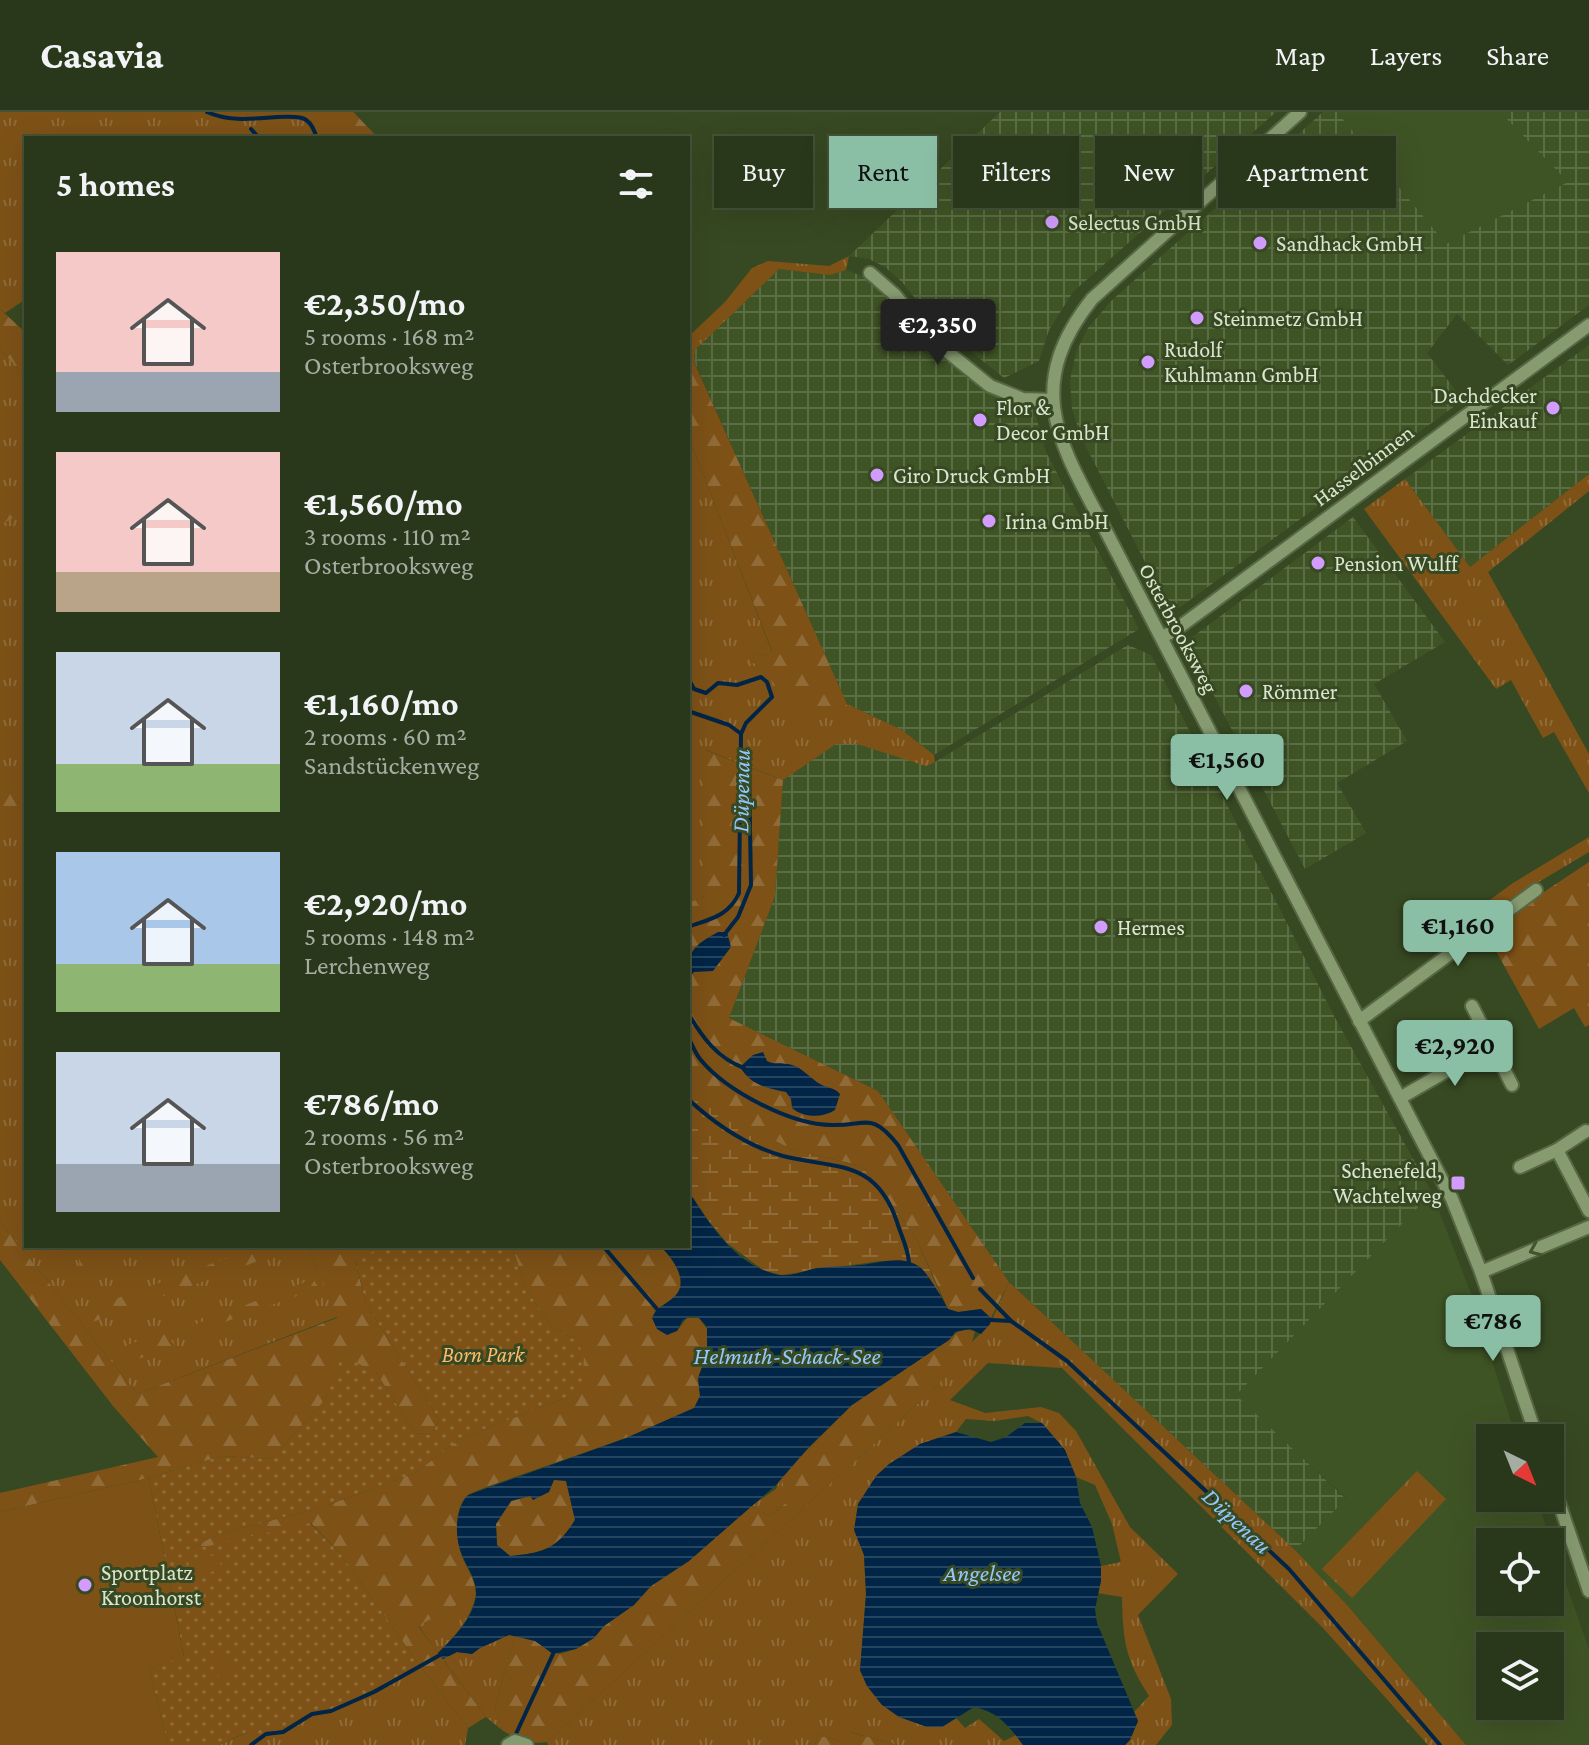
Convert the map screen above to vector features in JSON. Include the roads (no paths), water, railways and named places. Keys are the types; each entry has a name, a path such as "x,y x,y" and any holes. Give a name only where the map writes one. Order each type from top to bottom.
{"street":[{"name":"Osterbrooksweg","path":"1300,112 1092,299 1074,323 1062,348 1054,377 1052,400 1055,423 1064,449 1452,1199 1481,1272 1532,1424"},
{"path":"870,273 894,294 933,340 990,386 1023,399 1052,400"},
{"name":"Hasselbinnen","path":"1162,637 1589,325"},
{"path":"1359,1021 1536,890"},
{"path":"1472,1006 1512,1085"},
{"path":"1400,1098 1491,1045"},
{"path":"1520,1167 1557,1150 1586,1131"},
{"path":"1557,1150 1589,1211"},
{"path":"1481,1272 1589,1227"},
{"path":"1562,1512 1589,1591"},
{"path":"508,1745 515,1741 527,1745"}],"water":[{"path":"718,932 727,932 731,947 713,971 694,972 690,977 691,955 703,941"},
{"path":"763,1052 767,1061 797,1067 838,1092 835,1110 819,1116 802,1114 792,1108 786,1092 766,1087 749,1078 740,1067 753,1055"},
{"name":"Helmuth-Schack-See","path":"690,1193 724,1240 760,1269 786,1275 817,1268 907,1261 924,1271 948,1309 958,1312 981,1309 991,1318 990,1324 981,1334 970,1329 955,1332 949,1340 852,1405 776,1485 689,1561 651,1586 634,1605 604,1626 594,1638 576,1649 553,1654 535,1641 509,1635 472,1654 457,1652 443,1659 438,1653 467,1620 476,1596 474,1580 459,1548 457,1532 460,1508 468,1495 626,1438 694,1408 700,1396 698,1378 707,1354 707,1327 699,1318 691,1316 683,1320 677,1331 667,1335 657,1329 652,1318 679,1290 680,1276 670,1256 662,1248 690,1248","holes":["554,1480 566,1481 575,1520 562,1537 540,1551 510,1556 497,1545 496,1524 511,1501 530,1496 533,1500 549,1492"]},
{"name":"Angelsee","path":"1025,1423 1042,1423 1065,1450 1076,1477 1080,1503 1092,1527 1101,1566 1095,1609 1097,1623 1138,1721 1125,1745 1023,1745 1002,1720 974,1707 942,1727 927,1727 899,1717 882,1705 867,1686 860,1670 866,1594 864,1555 854,1530 858,1504 876,1476 920,1444 956,1432 991,1442 1006,1437"}],"waterway":[{"name":"Düpenau","path":"207,112 245,119 302,118 310,124 316,136"},
{"path":"251,129 257,136"},
{"name":"Düpenau","path":"690,682 694,689 706,693 718,683 737,685 761,677 767,682 772,697 746,723 741,734 739,893 724,912 690,926"},
{"path":"690,712 729,725 740,733"},
{"path":"724,935 738,917 751,885 749,769"},
{"path":"690,1016 711,1046 726,1059 744,1068"},
{"name":"Düpenau","path":"690,1041 698,1057 711,1071 742,1094 779,1113 832,1125 874,1124 889,1134 973,1278"},
{"path":"690,1101 720,1125 757,1146 783,1156 852,1170 866,1177 878,1187 888,1202 909,1263"},
{"path":"605,1248 657,1309"},
{"name":"Düpenau","path":"980,1289 1011,1321"},
{"name":"Düpenau","path":"991,1320 1011,1321 1067,1361 1289,1569 1440,1745"},
{"path":"515,1736 553,1654"},
{"path":"251,1745 266,1734 283,1732 312,1714 331,1711 374,1692 440,1655"}],"place":[{"name":"Selectus GmbH","path":"1052,222"},
{"name":"Sandhack GmbH","path":"1260,243"},
{"name":"Steinmetz GmbH","path":"1197,318"},
{"name":"Rudolf Kuhlmann GmbH","path":"1148,362"},
{"name":"Dachdecker Einkauf","path":"1553,408"},
{"name":"Flor & Decor GmbH","path":"980,420"},
{"name":"Giro Druck GmbH","path":"877,475"},
{"name":"Irina GmbH","path":"989,521"},
{"name":"Pension Wulff","path":"1318,563"},
{"name":"Römmer","path":"1246,691"},
{"name":"Hermes","path":"1101,927"},
{"name":"Schenefeld, Wachtelweg","path":"1458,1183"},
{"name":"Sportplatz Kroonhorst","path":"85,1585"}],"park label":[{"name":"Born Park","path":"483,1354"}]}
